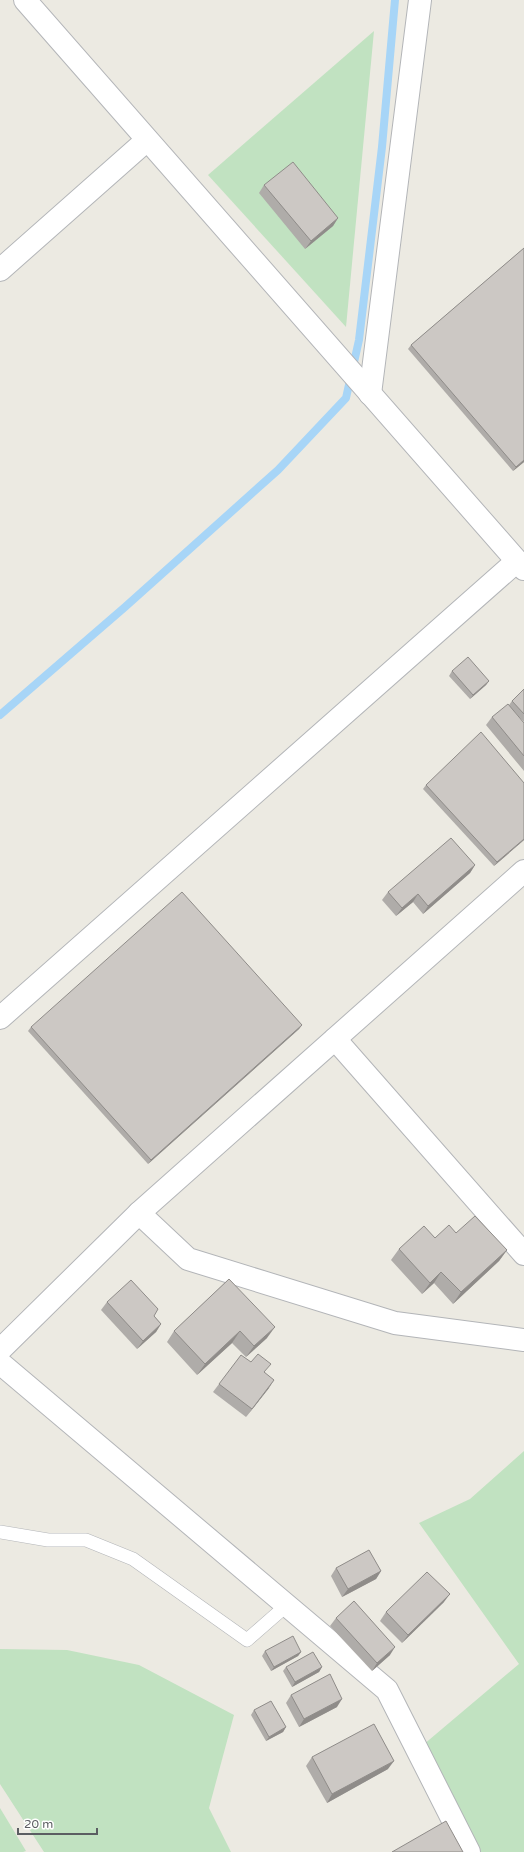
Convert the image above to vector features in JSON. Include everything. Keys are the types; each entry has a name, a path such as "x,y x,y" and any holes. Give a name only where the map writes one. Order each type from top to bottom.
{"street":[{"path":"0,1018 520,565 25,0"},
{"path":"370,394 420,0"},
{"path":"0,270 147,140"},
{"path":"0,1350 139,1213 524,870"},
{"path":"334,1039 524,1254"},
{"path":"139,1213 188,1259 395,1323 524,1340"},
{"path":"0,1363 387,1690 470,1852"}],"lane":[{"path":"0,1532 48,1540 86,1540 133,1559 247,1640 287,1605"}],"green space":[{"path":"374,31 346,327 208,175"},
{"path":"524,1451 524,1852 471,1852 423,1745 519,1664 419,1523 470,1499"},
{"path":"0,1649 67,1650 139,1665 234,1715 209,1808 231,1852 44,1852 0,1784"},
{"path":"0,1808 26,1851 0,1852"}],"building":[{"path":"293,162 338,218 311,241 264,185"},
{"path":"524,248 524,460 516,467 411,345"},
{"path":"468,657 489,681 473,695 452,671"},
{"path":"524,689 524,714 512,701"},
{"path":"508,704 524,723 524,756 492,717"},
{"path":"481,732 524,783 524,839 497,862 426,785"},
{"path":"451,838 475,865 428,906 418,894 402,908 388,892"},
{"path":"182,892 302,1025 151,1160 31,1027"},
{"path":"475,1216 507,1250 461,1292 441,1272 430,1283 399,1249 424,1226 435,1238 449,1225 456,1233"},
{"path":"229,1279 275,1327 254,1346 240,1331 205,1364 174,1331"},
{"path":"131,1280 158,1309 154,1316 161,1324 143,1341 107,1302"},
{"path":"258,1354 271,1364 264,1372 274,1380 252,1409 219,1384 241,1355 251,1362"},
{"path":"369,1550 381,1571 348,1589 336,1568"},
{"path":"427,1572 450,1594 408,1635 386,1612"},
{"path":"354,1601 395,1647 377,1663 336,1618"},
{"path":"293,1636 301,1652 274,1667 265,1651"},
{"path":"313,1652 322,1667 295,1682 286,1667"},
{"path":"330,1674 342,1699 304,1719 291,1695"},
{"path":"271,1701 286,1727 269,1737 254,1710"},
{"path":"374,1724 394,1761 332,1794 312,1757"},
{"path":"446,1821 463,1852 392,1852"}],"waterway":[{"path":"0,715 125,607 278,470 346,398 359,340 382,147 395,0"}]}
